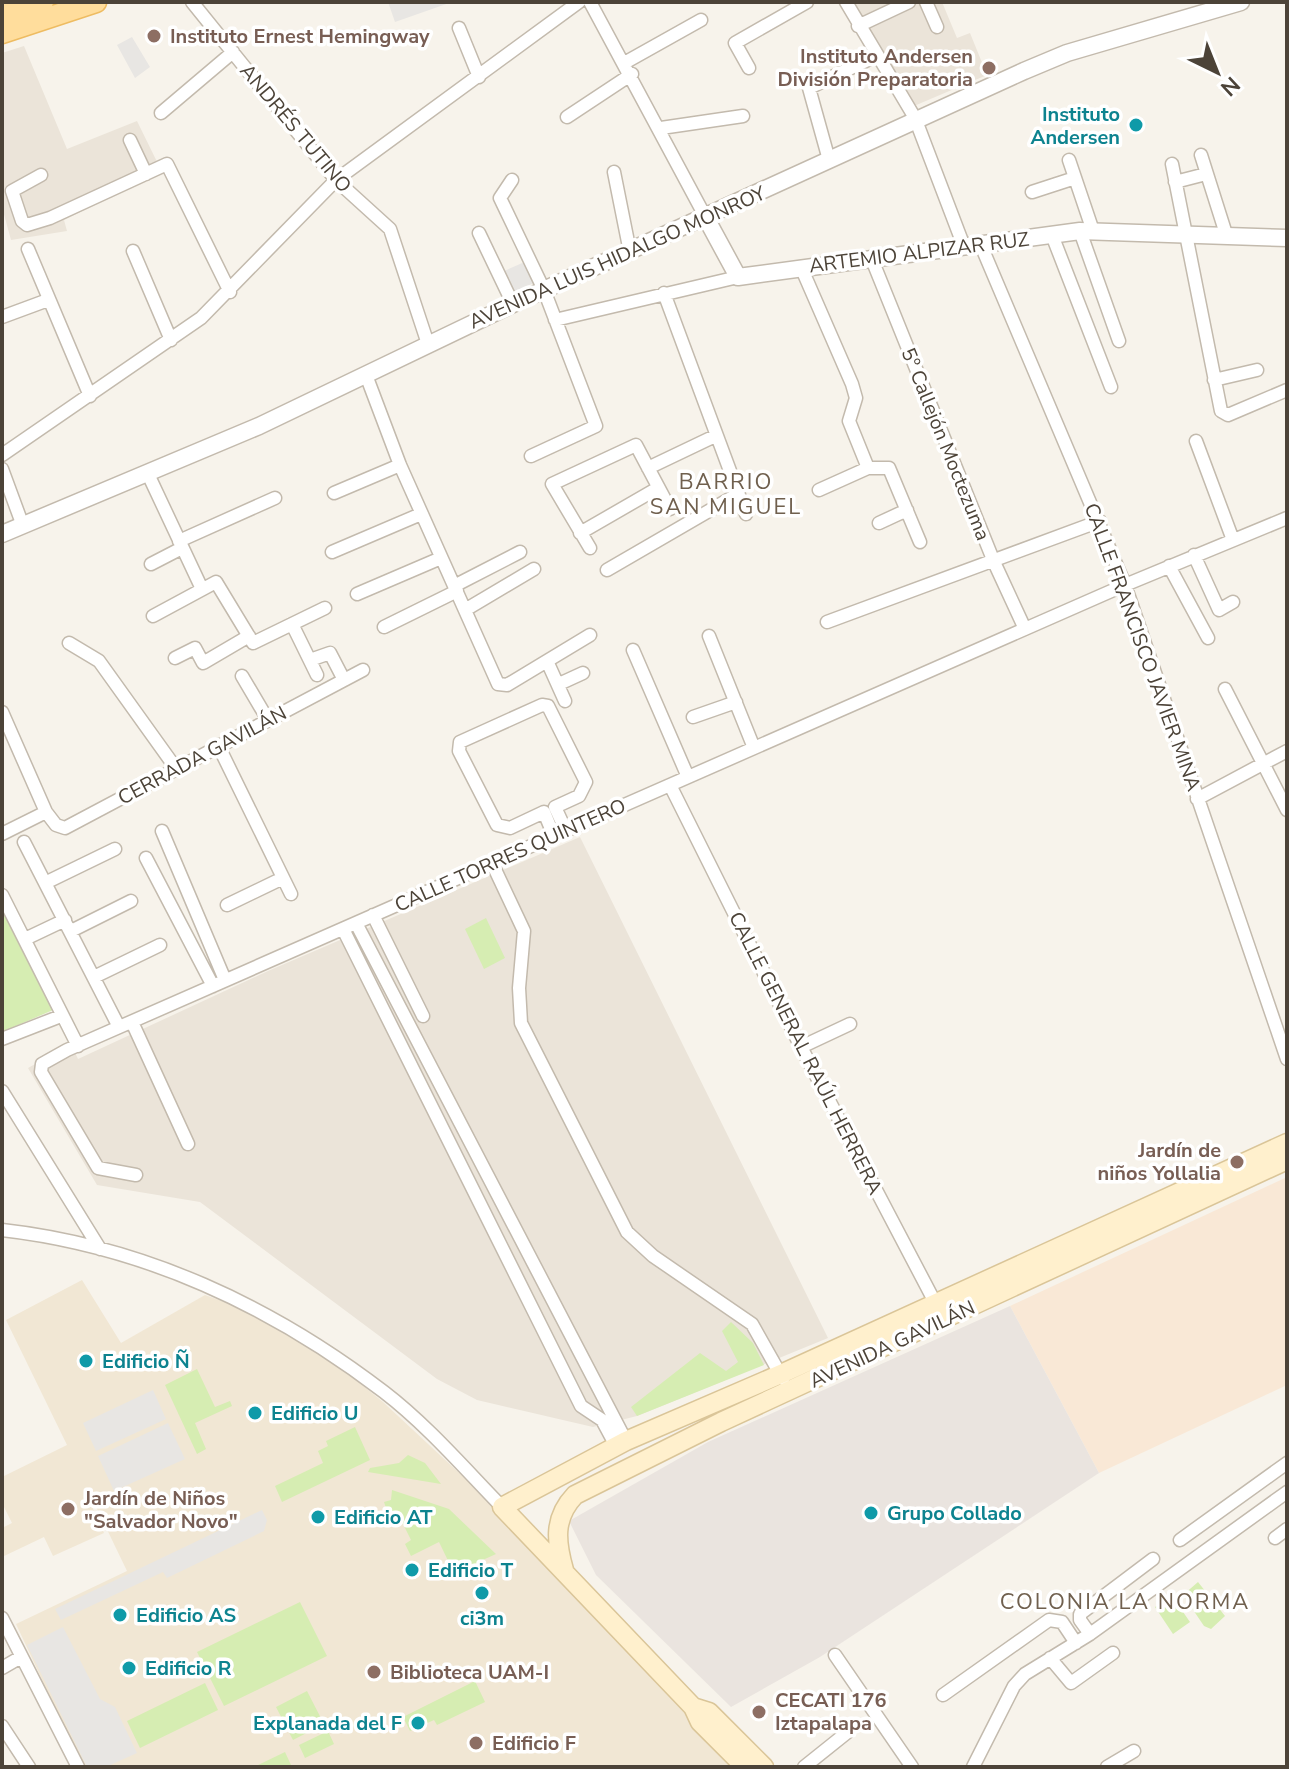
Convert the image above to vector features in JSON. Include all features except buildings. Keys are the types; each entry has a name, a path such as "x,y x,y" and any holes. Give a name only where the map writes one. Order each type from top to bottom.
{"main road":[{"path":"6,19 43,2"},
{"path":"6,19 96,2"},
{"name":"AVENIDA GAVILÁN","path":"565,1573 556,1534 567,1503 575,1495 789,1392 940,1311 1287,1143"},
{"name":"AVENIDA GAVILÁN","path":"502,1507 621,1444 781,1374 940,1311 1287,1160"},
{"path":"502,1507 693,1707 700,1722 745,1767"},
{"path":"693,1707 709,1712 764,1767"}],"street":[{"name":"ANDRÉS TUTINO","path":"192,2 336,180 390,229 428,344"},
{"path":"2,455 171,340 230,292 336,180 579,2"},
{"path":"590,2 626,62 738,277"},
{"path":"749,68 735,43 807,2"},
{"name":"CALLE FRANCISCO JAVIER MINA","path":"846,2 915,118 1100,521 1125,585 1287,1059"},
{"path":"858,26 909,2"},
{"path":"926,2 937,27"},
{"name":"AVENIDA LUIS HIDALGO MONROY","path":"2,534 148,474 366,375 915,118 1067,53 1241,2"},
{"path":"626,62 701,20"},
{"path":"459,28 479,77"},
{"path":"161,113 233,52"},
{"path":"829,160 809,88 876,56"},
{"path":"567,117 632,74"},
{"path":"661,128 743,116"},
{"path":"130,140 146,174"},
{"path":"1201,155 1226,234"},
{"path":"1069,160 1119,341"},
{"path":"41,175 12,191 22,221 27,225 50,218 167,164 230,292"},
{"path":"1172,164 1223,415 1287,390"},
{"path":"614,172 630,252"},
{"path":"1175,182 1206,174"},
{"path":"1032,192 1075,178"},
{"path":"512,180 500,198 544,290 596,426 531,456"},
{"name":"ARTEMIO ALPIZAR RUZ","path":"555,320 738,277 871,257 1087,231 1287,238"},
{"path":"479,233 513,304"},
{"path":"1052,235 1111,387"},
{"path":"28,249 90,396"},
{"path":"133,251 171,340"},
{"name":"5º Callejón Moctezuma","path":"871,257 994,562 1025,629"},
{"path":"801,267 852,384 856,398 849,421 868,468"},
{"path":"664,293 746,514"},
{"path":"2,317 48,300"},
{"path":"1214,380 1257,370"},
{"path":"366,375 400,465 498,684 507,685 590,635"},
{"path":"648,468 715,436"},
{"path":"1196,441 1233,540"},
{"path":"590,548 552,484 636,445 670,509"},
{"path":"334,493 400,465"},
{"path":"819,490 868,468 889,468 920,542"},
{"path":"2,469 23,526"},
{"path":"148,474 202,589"},
{"path":"580,533 658,488"},
{"path":"607,570 738,494"},
{"path":"151,564 180,544 275,498"},
{"path":"879,523 907,510"},
{"path":"332,552 421,514"},
{"name":"CALLE TORRES QUINTERO","path":"136,1175 98,1168 41,1072 42,1064 225,980 1125,585 1287,518"},
{"path":"155,527 169,520"},
{"path":"827,622 1100,521"},
{"path":"384,627 520,552"},
{"path":"1194,555 1219,610 1233,602"},
{"path":"357,594 441,558"},
{"path":"1169,566 1208,638"},
{"path":"465,610 534,569"},
{"path":"153,616 216,582 253,643 325,608"},
{"path":"292,624 317,675"},
{"path":"175,658 195,648 203,663 249,636"},
{"path":"709,636 754,748"},
{"path":"69,643 99,661 175,767"},
{"path":"633,650 688,777"},
{"path":"310,660 330,653 344,680"},
{"path":"547,661 565,701"},
{"name":"CERRADA GAVILÁN","path":"46,812 56,825 65,828 363,670"},
{"path":"559,684 583,673"},
{"path":"242,676 268,720"},
{"path":"1225,689 1287,810"},
{"path":"693,717 736,702"},
{"path":"542,705 548,706 586,782 579,796 555,807 560,833 544,812 510,828 497,825 459,751 460,742 542,705"},
{"path":"2,712 46,812 2,834"},
{"path":"218,745 291,894"},
{"path":"1197,799 1286,753"},
{"name":"CALLE GENERAL RAÚL HERRERA","path":"670,785 801,1047 940,1311"},
{"path":"162,831 225,980"},
{"path":"24,842 119,1027"},
{"path":"45,883 115,849"},
{"path":"146,858 213,986"},
{"path":"492,863 524,931 519,988 521,1023 627,1232 653,1256 752,1324 789,1392"},
{"path":"227,905 283,878"},
{"path":"2,895 78,1046"},
{"path":"25,939 131,901"},
{"path":"373,915 423,1016"},
{"path":"356,923 621,1444"},
{"path":"343,929 581,1406 602,1420 621,1444"},
{"path":"94,977 160,945"},
{"path":"2,1039 61,1016"},
{"path":"132,1022 188,1144"},
{"path":"801,1047 850,1024"},
{"path":"2,1091 100,1249"},
{"path":"2,1230 50,1236 100,1249 196,1281 245,1302 306,1337 384,1392 432,1434 502,1507"},
{"path":"1180,1540 1287,1463"},
{"path":"973,1767 1014,1686 1287,1492"},
{"path":"1275,1538 1287,1529"},
{"path":"1090,1634 1080,1620 1080,1614 1153,1559"},
{"path":"2,1618 78,1767"},
{"path":"943,1695 1053,1618 1062,1622 1076,1643"},
{"path":"1050,1658 1071,1683 1113,1653"},
{"path":"835,1655 912,1767"},
{"path":"2,1668 21,1657"},
{"path":"2,1726 29,1767"},
{"path":"804,1767 849,1731"},
{"path":"1107,1767 1134,1751"}],"shaded area":[{"path":"388,2 452,2 395,22"},
{"path":"851,2 942,2 957,38 970,33 987,75 914,106"},
{"path":"132,37 150,67 135,78 117,45"},
{"path":"24,46 67,149 137,121 162,172 64,220 67,231 11,240 2,207 2,53"},
{"path":"529,260 538,281 512,293 502,272"},
{"path":"580,837 828,1338 637,1416 593,1427 477,1400 437,1379 200,1202 97,1185 28,1068 71,1044 78,1059 268,971"},
{"path":"1287,1177 1287,1385 1099,1473 1010,1306"},
{"path":"82,1280 121,1343 205,1295 244,1309 335,1363 383,1402 471,1484 738,1767 83,1767 16,1624 127,1571 87,1488 84,1489 104,1533 53,1556 44,1537 2,1557 2,1528 12,1523 2,1503 2,1477 67,1445 6,1320"},
{"name":"Grupo Collado","path":"1010,1306 1099,1473 820,1657 731,1707 596,1575 569,1521 708,1442"},
{"path":"153,1390 166,1419 96,1451 83,1423"},
{"path":"168,1423 185,1459 114,1491 98,1456"},
{"path":"262,1510 267,1520 264,1531 167,1578 163,1572 61,1620 55,1609"},
{"path":"63,1627 100,1699 115,1707 137,1753 106,1767 87,1767 27,1645"}],"green space":[{"path":"2,896 53,1010 2,1032"},
{"path":"486,918 505,958 484,969 465,929"},
{"path":"731,1322 753,1343 764,1365 637,1416 631,1407 700,1353 726,1371 738,1362 722,1331"},
{"path":"197,1369 215,1407 230,1401 232,1406 195,1423 206,1449 197,1454 165,1385"},
{"path":"355,1427 370,1460 282,1502 275,1486 323,1463 318,1451 328,1446 326,1441"},
{"path":"408,1455 425,1463 441,1484 368,1472 370,1468 399,1463"},
{"path":"392,1490 449,1509 496,1554 454,1573 439,1542 411,1556 405,1544 411,1540 398,1514 389,1517 384,1502 391,1500"},
{"path":"1198,1582 1225,1616 1211,1629 1204,1626 1183,1595"},
{"path":"1172,1596 1190,1622 1173,1634 1155,1607"},
{"path":"300,1602 327,1656 224,1706 197,1652"},
{"path":"475,1681 485,1702 437,1725 434,1720 410,1731 403,1717"},
{"path":"205,1683 218,1710 140,1748 127,1721"},
{"path":"307,1691 324,1724 293,1740 276,1707"},
{"path":"328,1731 334,1744 305,1758 299,1745"},
{"path":"285,1752 291,1765 256,1767 256,1766"}],"place":[{"name":"Instituto Ernest Hemingway","path":"154,36"},
{"name":"Instituto Andersen División Preparatoria","path":"989,68"},
{"name":"Instituto Andersen","path":"1136,125"},
{"name":"Jardín de niños Yollalia","path":"1237,1162"},
{"name":"Edificio Ñ","path":"86,1361"},
{"name":"Edificio U","path":"255,1413"},
{"name":"Jardín de Niños \"Salvador Novo\"","path":"68,1509"},
{"name":"Grupo Collado","path":"871,1513"},
{"name":"Edificio AT","path":"318,1517"},
{"name":"Edificio T","path":"412,1570"},
{"name":"ci3m","path":"482,1593"},
{"name":"Edificio AS","path":"120,1615"},
{"name":"Edificio R","path":"129,1668"},
{"name":"Biblioteca UAM-I","path":"374,1672"},
{"name":"CECATI 176 Iztapalapa","path":"759,1712"},
{"name":"Explanada del F","path":"418,1723"},
{"name":"Edificio F","path":"476,1743"}],"district":[{"name":"BARRIO SAN MIGUEL","path":"726,494"},
{"name":"COLONIA LA NORMA","path":"1125,1601"}]}
